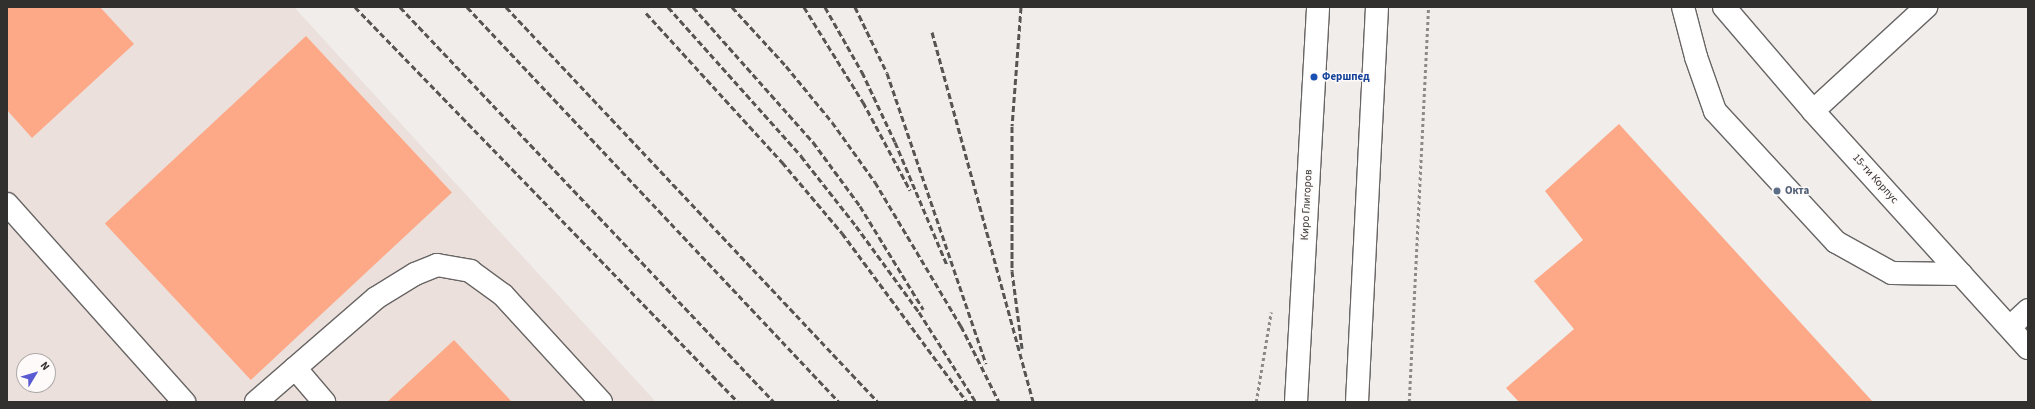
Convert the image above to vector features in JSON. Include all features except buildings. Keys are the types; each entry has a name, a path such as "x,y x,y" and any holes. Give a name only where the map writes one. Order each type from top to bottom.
{"street":[{"name":"Киро Глигоров","path":"1296,402 1318,7"},
{"path":"1357,402 1377,7"},
{"path":"1683,7 1696,57 1715,111 1836,242 1892,273 1961,274"},
{"name":"15-ти Корпус","path":"1724,7 1813,111 2028,348"},
{"path":"1813,111 1926,7"},
{"path":"7,204 184,402"},
{"path":"256,402 376,298 415,274 437,265 470,271 503,295 601,402"},
{"path":"2010,327 2028,310"},
{"path":"296,368 324,402"}],"path":[{"path":"1409,402 1428,7"}],"shaded area":[{"path":"7,7 294,7 656,402 7,402"}],"railway":[{"path":"355,7 738,402"},
{"path":"400,7 774,402"},
{"path":"467,7 839,402"},
{"path":"506,7 878,402"},
{"path":"668,7 801,156 856,226 919,312 976,402"},
{"path":"693,7 813,142 860,206 923,309"},
{"path":"732,7 786,66 832,122 875,182 961,326 999,402"},
{"path":"804,7 863,102 910,190"},
{"path":"825,7 862,72 895,142 947,265"},
{"path":"855,7 887,73 986,364"},
{"path":"1021,7 1012,126 1012,271 1022,348"},
{"path":"646,13 782,162 842,233 967,402"},
{"path":"932,32 1033,402"}],"place":[{"name":"Фершпед","path":"1314,77"},
{"name":"Окта","path":"1777,191"}]}
